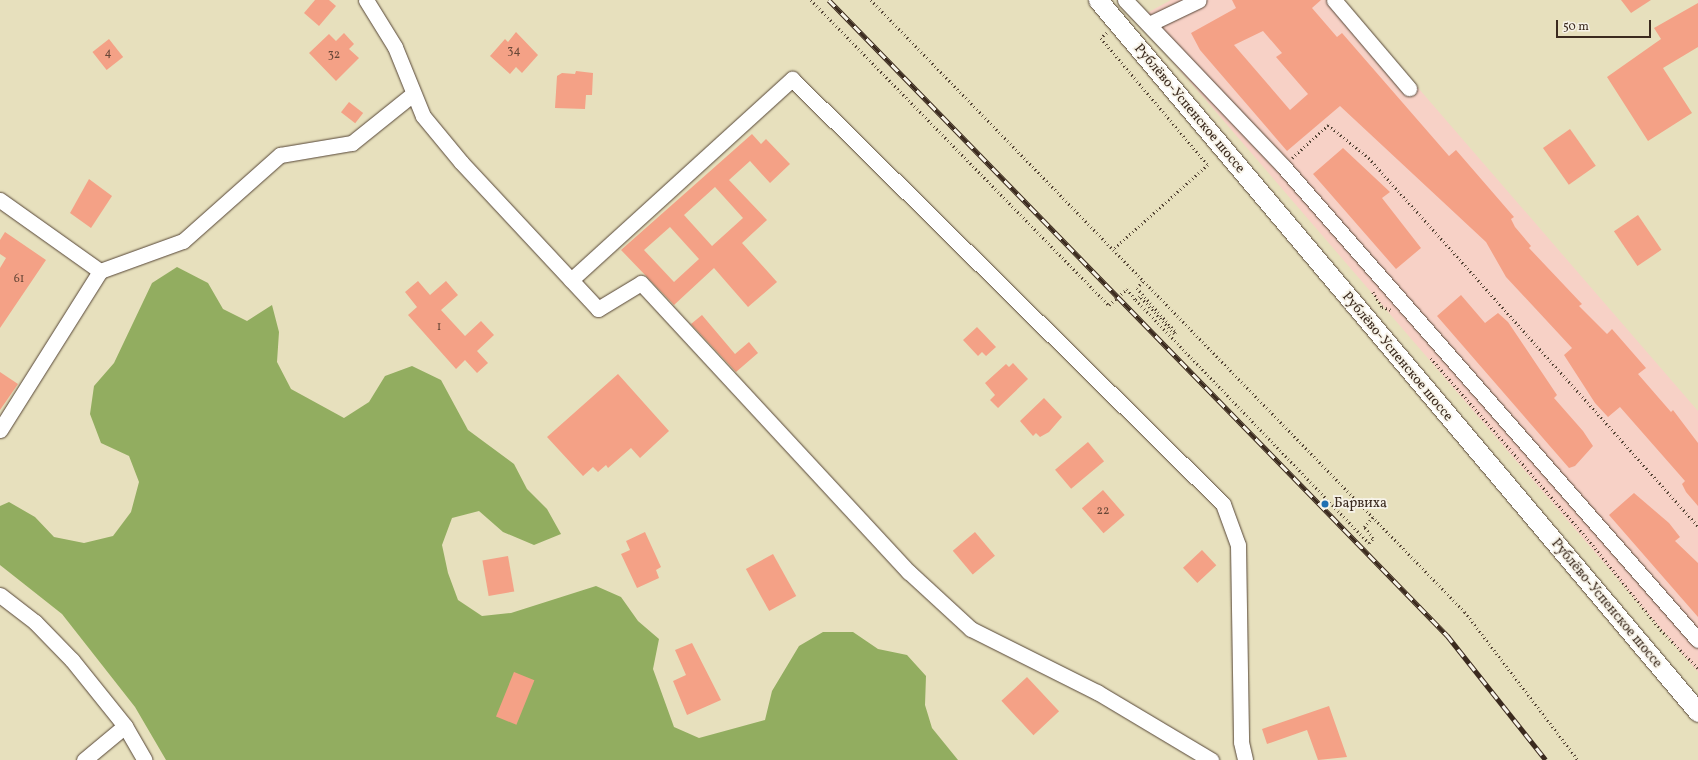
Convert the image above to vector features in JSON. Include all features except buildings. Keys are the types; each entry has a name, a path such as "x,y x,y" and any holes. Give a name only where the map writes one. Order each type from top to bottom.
{"main road":[{"name":"Рублёво-Успенское шоссе","path":"1098,0 1698,712"}],"street":[{"path":"366,0 395,47 423,116 461,162 598,309 641,283 909,572 971,629 1097,692 1211,760"},
{"path":"1126,0 1283,166 1698,640"},
{"path":"1149,24 1199,0"},
{"path":"1334,0 1410,88"},
{"path":"571,280 792,79 1224,504 1238,545 1241,742 1245,760"},
{"path":"0,430 100,271 183,241 280,155 352,142 413,94"},
{"path":"0,200 100,271"},
{"path":"0,595 41,627 125,726 145,760"},
{"path":"84,760 125,726"}],"path":[{"path":"811,0 1109,305 1127,289 1369,543 1373,538 1364,527 1374,516"},
{"path":"871,0 1143,282 1374,516 1465,612 1578,760"},
{"path":"1112,29 1101,38 1208,165 1113,250"},
{"path":"1283,166 1328,125 1369,158 1698,526"},
{"path":"1136,300 1140,297 1174,334 1176,332 1136,288 1143,282"}],"shaded area":[{"path":"1171,0 1342,0 1698,411 1698,672 1136,19"}],"green space":[{"path":"177,267 208,283 223,309 247,321 272,305 279,332 277,362 291,389 344,418 369,402 385,376 412,366 441,380 468,430 514,464 527,489 547,509 561,534 534,545 503,532 479,511 452,518 442,545 448,573 458,600 482,616 511,613 596,586 621,597 638,621 659,639 653,669 674,727 699,738 765,720 772,691 799,646 823,632 853,632 878,649 907,655 926,676 925,705 932,728 958,760 166,760 135,707 62,614 0,565 0,506 9,502 35,517 54,537 84,543 113,536 131,512 139,482 129,456 101,443 90,414 94,386 114,363 152,283"}],"railway":[{"path":"829,0 1447,635 1546,760"}],"place":[{"name":"Барвиха","path":"1325,504"}]}
